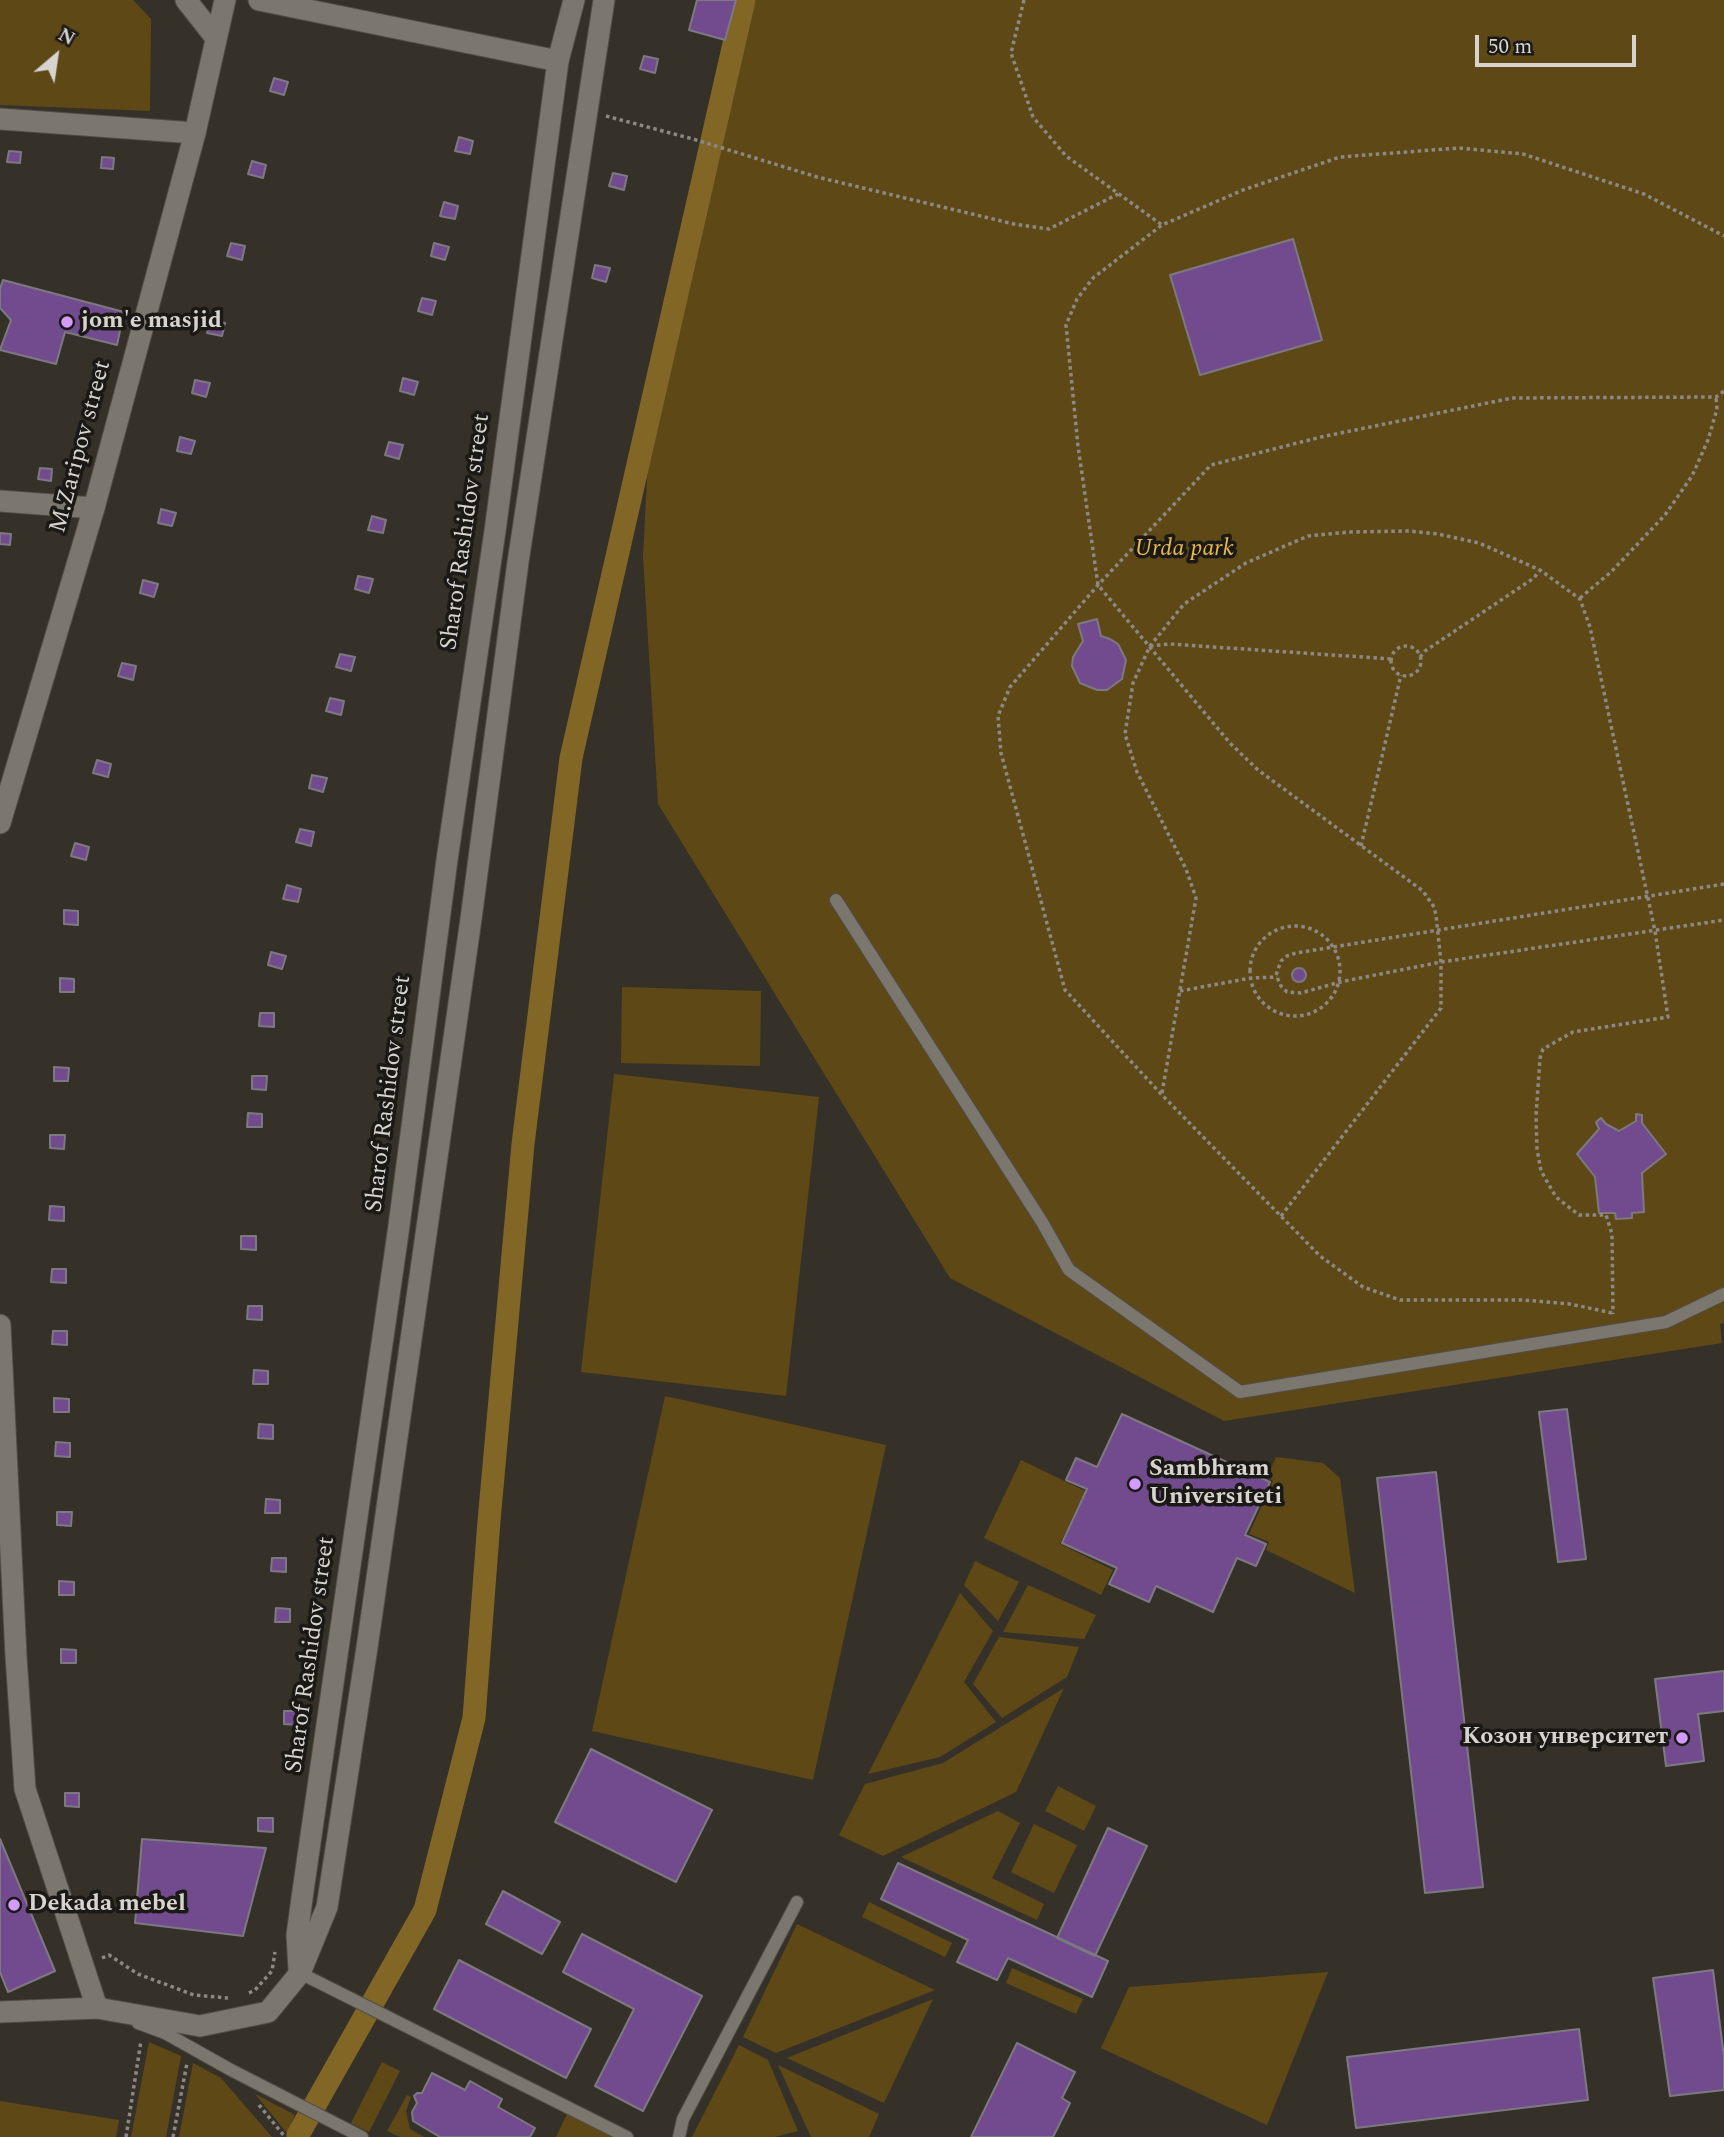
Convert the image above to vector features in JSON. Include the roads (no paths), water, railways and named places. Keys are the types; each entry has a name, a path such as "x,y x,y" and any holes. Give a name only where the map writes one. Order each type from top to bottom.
{"street":[{"path":"186,0 216,38"},
{"name":"M.Zaripov street","path":"0,824 94,508 195,133 225,0"},
{"path":"259,0 593,69"},
{"name":"Sharof Rashidov street","path":"300,1973 297,1936 398,1233 558,61 574,0"},
{"path":"0,2012 96,2008 200,2026 268,2012 300,1973 327,1908 471,919 518,562 604,0"},
{"path":"0,119 195,133"},
{"path":"0,501 94,508"},
{"path":"0,1325 8,1655 25,1789 96,2008"}],"lane":[{"path":"836,900 1042,1222 1069,1270 1240,1392 1666,1322 1724,1294"},
{"path":"679,2137 683,2119 797,1902"},
{"path":"300,1973 627,2137"},
{"path":"96,2008 165,2033 358,2135"}],"waterway":[{"path":"298,2135 425,1910 474,1718 523,1144 571,758 744,0"}],"place":[{"name":"jom'e masjid","path":"67,322"},
{"name":"Sambhram Universiteti","path":"1135,1484"},
{"name":"Козон унверситет","path":"1682,1738"},
{"name":"Dekada mebel","path":"14,1905"}],"park label":[{"name":"Urda park","path":"1184,550"}]}
